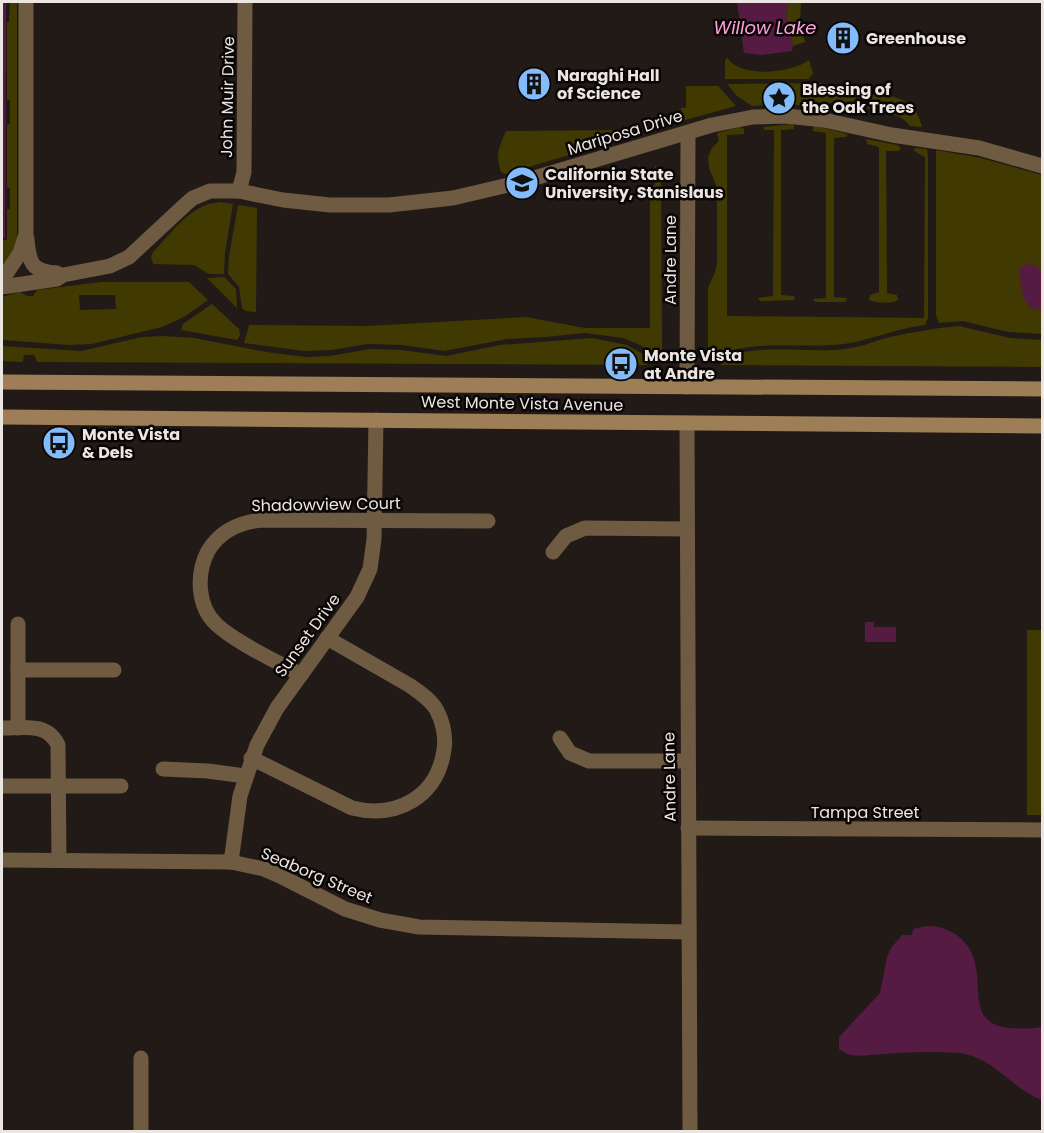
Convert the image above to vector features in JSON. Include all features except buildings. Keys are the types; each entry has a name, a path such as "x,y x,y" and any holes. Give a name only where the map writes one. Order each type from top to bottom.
{"main road":[{"name":"West Monte Vista Avenue","path":"2,382 1042,389"},
{"name":"West Monte Vista Avenue","path":"2,417 1042,426"}],"street":[{"path":"2,280 20,253 26,234 26,2"},
{"name":"John Muir Drive","path":"239,192 244,172 245,2"},
{"name":"Mariposa Drive","path":"2,286 57,279 63,275 100,269 129,257 193,198 201,194 220,190 330,205 389,205 453,198 510,185 712,125 753,117 804,117 842,123 892,135 979,148 1042,166"},
{"name":"Andre Lane","path":"687,387 688,133"},
{"name":"Mariposa Drive","path":"26,234 30,256 35,267 44,273 56,272 63,275"},
{"name":"Sunset Drive","path":"231,862 236,817 251,758 273,715 364,584 373,554 376,420"},
{"name":"Andre Lane","path":"687,423 690,1131"},
{"name":"Shadowview Court","path":"301,675 227,633 215,624 205,607 200,588 203,564 208,552 222,534 252,521 488,521"},
{"path":"553,552 566,536 585,528 687,529"},
{"path":"18,624 18,728"},
{"path":"251,758 352,808 364,811 395,809 416,798 432,782 442,760 445,743 436,708 410,685 327,638"},
{"path":"18,670 114,670"},
{"path":"2,728 40,728 55,739 59,748 58,860"},
{"path":"560,738 570,753 589,761 687,761"},
{"path":"163,769 208,771 245,776"},
{"path":"2,786 121,786"},
{"name":"Tampa Street","path":"688,828 1042,830"},
{"name":"Seaborg Street","path":"2,860 231,862 264,869 345,909 400,924 446,928 689,932"},
{"path":"141,1058 141,1131"}],"shaded area":[{"path":"10,2 17,2 17,238 16,248 2,271 2,240 7,240 7,209 10,209 10,188 7,187 7,125 10,124 10,100 7,100 7,22 9,22"},
{"path":"787,2 801,2 800,20 805,42 793,46 786,17"},
{"path":"727,57 742,69 766,72 791,68 809,60 813,73 809,79 725,79"},
{"path":"823,83 850,91 895,97 907,103 916,112 922,127 910,126 902,118 867,108 869,101 856,98 854,105 836,100 822,107 786,104 752,106 737,96 727,84"},
{"path":"686,86 718,86 736,106 682,121 681,108 686,108"},
{"path":"792,124 794,129 781,130 781,295 794,296 795,300 760,301 758,298 773,296 774,130 764,130 763,127"},
{"path":"740,127 744,129 744,134 727,135 727,316 924,318 925,157 914,151 915,148 927,149 928,157 928,318 925,325 844,344 761,346 729,351 713,357 708,352 708,288 717,264 717,187 709,168 708,157 712,148 719,141 717,133"},
{"path":"813,127 848,134 846,137 834,138 834,297 847,298 845,302 815,302 813,299 826,298 826,133 813,131"},
{"path":"638,130 638,135 505,174 501,172 499,166 499,151 506,131"},
{"path":"866,139 897,145 901,148 899,151 886,151 887,293 897,295 898,300 892,302 869,300 870,295 879,292 879,147 867,144"},
{"path":"936,150 981,158 1042,175 1042,334 1008,332 963,321 939,323 936,315"},
{"path":"655,165 661,172 662,351 657,356 623,338 585,333 507,339 444,351 402,345 367,344 332,350 304,351 244,343 249,325 367,326 526,317 585,328 650,328 650,186 655,185"},
{"path":"220,202 233,204 224,274 209,274 194,265 153,264 151,257 153,252 182,221 200,208"},
{"path":"238,205 257,208 256,312 242,308 239,287 228,274"},
{"path":"224,277 236,289 237,308 207,278"},
{"path":"101,282 189,282 208,300 184,317 162,327 92,344 69,345 2,340 2,297 20,292 33,296 37,290","holes":["79,295 115,295 116,309 80,310"]},
{"path":"212,304 239,329 240,335 237,340 181,330 183,324"},
{"path":"959,326 1010,338 1042,340 1042,367 721,365 716,360 747,351 845,349 907,333"},
{"path":"142,337 194,338 306,357 330,356 370,349 401,350 446,356 500,345 592,338 627,345 653,360 646,365 37,362 34,355 24,355 23,362 2,361 2,346 81,351"},
{"path":"1027,630 1042,630 1042,815 1027,815"}],"water":[{"path":"2,2 6,2 5,238 2,238"},
{"name":"Willow Lake","path":"737,2 787,2 786,17 793,46 792,51 762,55 744,53"},
{"path":"1030,263 1042,270 1042,309 1030,308 1023,297 1019,272 1020,268"},
{"path":"865,622 874,622 874,627 896,627 896,642 865,642"},
{"path":"927,926 951,931 970,950 976,967 979,1000 983,1013 993,1023 1011,1028 1042,1027 1042,1100 1031,1095 992,1066 971,1055 930,1052 855,1056 839,1049 839,1037 880,993 891,948 902,935 912,935 913,929"}],"place":[{"name":"Greenhouse","path":"843,38"},
{"name":"Naraghi Hall of Science","path":"534,84"},
{"name":"Blessing of the Oak Trees","path":"779,98"},
{"name":"California State University, Stanislaus","path":"522,183"},
{"name":"Monte Vista at Andre","path":"621,364"},
{"name":"Monte Vista & Dels","path":"59,443"}]}
